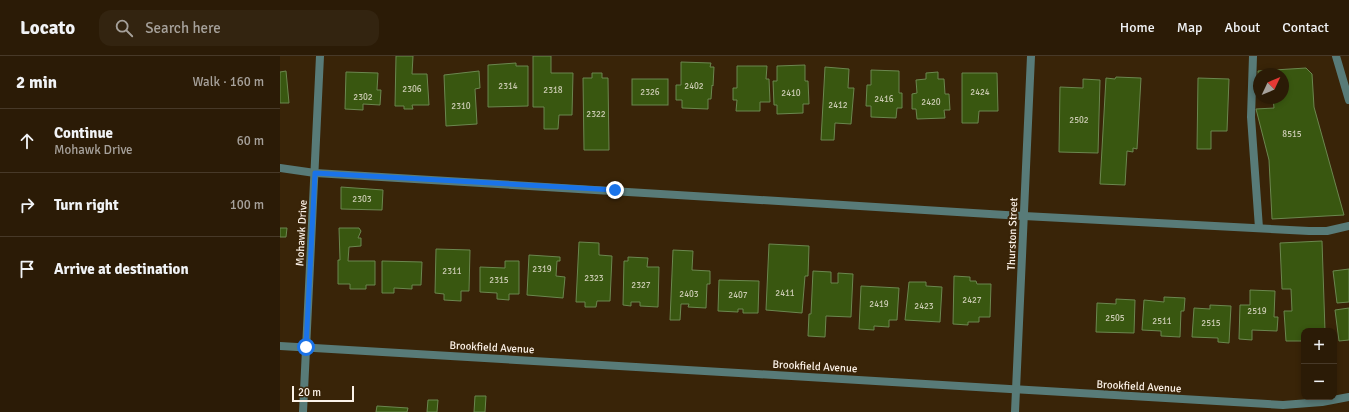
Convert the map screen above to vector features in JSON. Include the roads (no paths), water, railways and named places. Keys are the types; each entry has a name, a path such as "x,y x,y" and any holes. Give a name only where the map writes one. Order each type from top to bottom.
{"street":[{"name":"Mohawk Drive","path":"303,412 320,56"},
{"name":"Thurston Street","path":"1015,412 1031,56"},
{"path":"1253,56 1251,117 1259,228"},
{"path":"1336,56 1349,100"},
{"path":"280,168 315,173 1024,216 1327,231 1349,226"},
{"name":"Brookfield Avenue","path":"280,346 1283,405 1349,398"}]}
